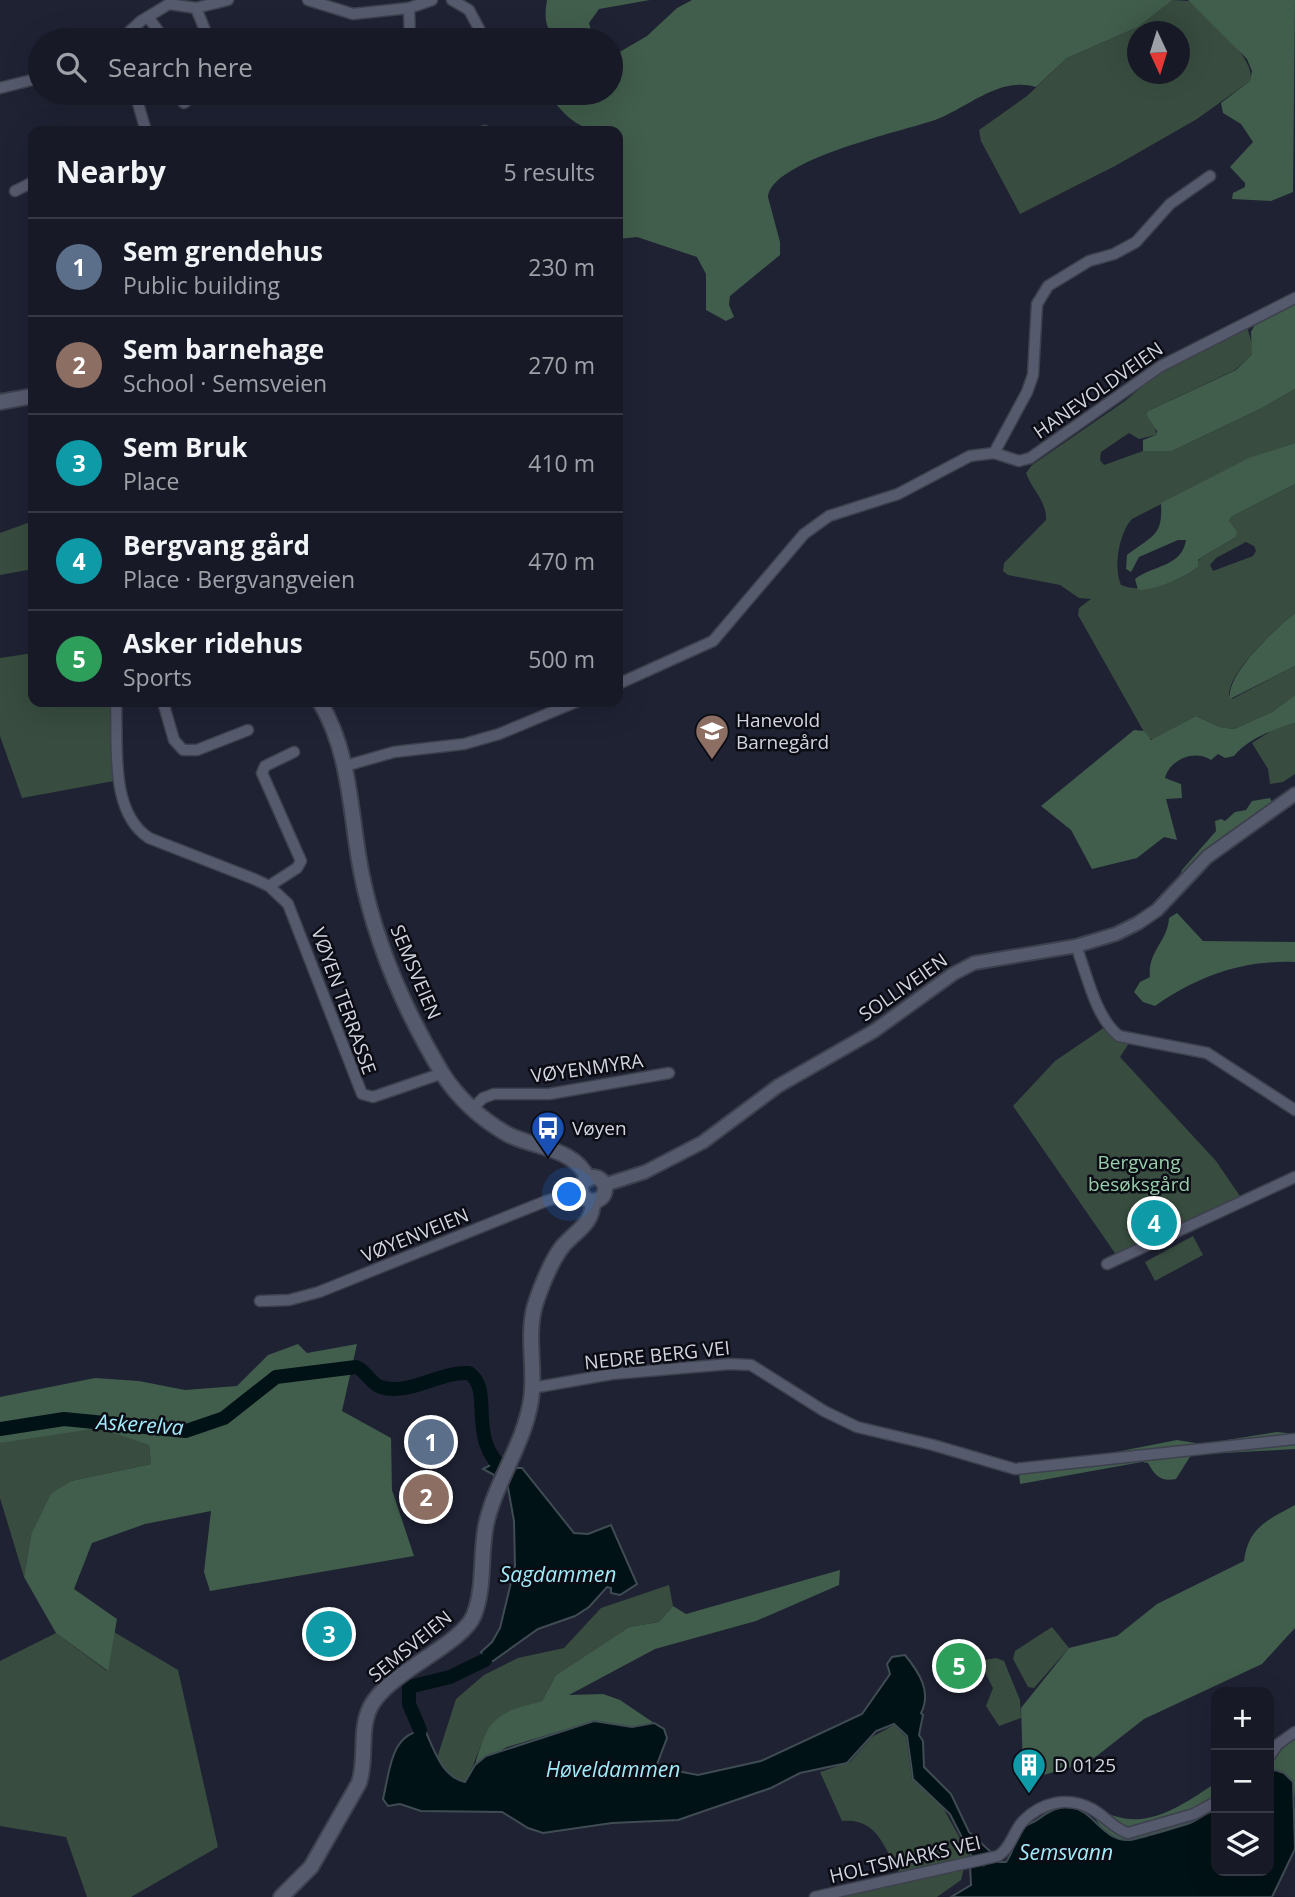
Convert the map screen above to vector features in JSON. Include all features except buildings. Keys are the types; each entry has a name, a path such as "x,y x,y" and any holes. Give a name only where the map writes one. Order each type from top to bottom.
{"main road":[{"path":"0,402 28,397"},
{"name":"SEMSVEIEN","path":"322,707 336,736 345,766 360,869 383,950 404,1001 443,1073 472,1109 510,1135 578,1162 584,1185"},
{"path":"599,1180 604,1185 602,1196 593,1201 584,1197 584,1185 599,1180"},
{"path":"532,1388 530,1342 535,1306 562,1248 592,1214 593,1201"},
{"name":"SEMSVEIEN","path":"281,1897 311,1867 359,1783 364,1768 365,1726 373,1702 406,1671 471,1621 478,1601 486,1525 529,1411 532,1388"}],"street":[{"path":"135,28 169,4 196,8 228,0"},
{"path":"308,0 353,14 409,8 432,0"},
{"path":"452,0 469,9 479,28"},
{"path":"196,8 204,28"},
{"path":"409,8 410,28"},
{"path":"148,17 157,28"},
{"path":"0,88 28,81"},
{"path":"138,105 142,126"},
{"name":"HANEVOLDVEIEN","path":"994,453 1027,392 1033,375 1037,304 1048,286 1089,261 1114,254 1136,242 1170,204 1210,176"},
{"path":"15,191 28,184"},
{"name":"HANEVOLDVEIEN","path":"623,682 713,641 804,534 829,516 898,494 970,456 994,453 1019,461 1030,458 1185,351 1227,335 1263,312 1295,298"},
{"name":"VØYEN TERRASSE","path":"116,707 122,797 138,831 199,860 268,886 288,904 353,1079 362,1094 373,1097 443,1073"},
{"path":"166,707 174,740 183,750 198,750 248,730"},
{"path":"345,766 394,752 464,744 499,734 564,707"},
{"path":"268,886 297,868 302,861 262,773 265,766 294,752"},
{"name":"SOLLIVEIEN","path":"604,1185 645,1171 703,1142 778,1086 874,1031 953,974 974,964 1076,946 1116,934 1148,916 1207,857 1295,793"},
{"path":"1076,946 1102,1015 1110,1028 1119,1035 1207,1053 1234,1067 1295,1110"},
{"name":"VØYENMYRA","path":"472,1109 483,1098 494,1094 549,1094 669,1073"},
{"path":"1107,1264 1295,1177"},
{"name":"VØYENVEIEN","path":"260,1301 289,1300 319,1292 584,1185"},
{"name":"NEDRE BERG VEI","path":"532,1388 612,1374 730,1364 751,1365 824,1411 857,1427 933,1445 1015,1469 1295,1439"},
{"path":"1274,1750 1295,1732"},
{"name":"HOLTSMARKS VEI","path":"815,1897 998,1856 1006,1849 1020,1825 1037,1808 1055,1803 1071,1802 1092,1810 1128,1833 1194,1814 1211,1805"}],"green space":[{"path":"547,0 650,0 599,9 589,23 590,28 549,28"},
{"path":"692,0 1173,0 1146,21 1127,21 1127,32 1067,58 1036,87 1022,85 996,89 935,120 869,139 814,159 791,171 775,184 768,197 780,242 780,255 730,296 729,305 734,317 726,321 706,310 706,274 697,257 637,237 623,238 623,126 582,126 557,105 623,105 623,50 647,36 677,8"},
{"path":"1173,0 1190,1 1239,50 1250,72 1250,81 1197,119 1115,166 1020,214 981,141 979,130 1027,96 1067,58 1127,32 1127,84 1190,84 1190,21 1146,21"},
{"path":"1188,0 1295,0 1293,192 1271,201 1232,199 1233,193 1245,187 1245,183 1230,167 1253,142 1241,124 1223,113 1221,103 1250,81 1252,71 1247,59"},
{"path":"1295,303 1295,389 1260,409 1172,451 1143,451 1143,440 1156,435 1157,431 1146,414 1148,411 1236,370 1252,354 1251,332 1258,318"},
{"path":"1247,327 1253,347 1252,354 1235,370 1148,411 1146,414 1155,424 1156,435 1139,439 1129,433 1101,452 1100,460 1104,465 1143,451 1172,451 1260,409 1295,389 1295,443 1249,459 1132,519 1127,525 1119,550 1121,585 1151,588 1190,572 1198,567 1198,561 1202,557 1236,537 1229,521 1231,517 1295,484 1295,613 1245,662 1231,685 1229,695 1232,699 1295,666 1295,695 1272,712 1234,729 1220,727 1196,716 1154,739 1148,739 1078,615 1079,608 1091,599 1079,598 1060,585 1008,575 1003,571 1004,563 1046,520 1042,501 1026,473 1032,465 1125,401 1160,371","holes":["1246,542 1254,546 1256,551 1253,556 1213,571 1210,565 1216,558"]},
{"path":"1295,443 1295,484 1231,517 1229,521 1237,532 1236,537 1198,560 1198,567 1178,579 1138,590 1135,579 1173,561 1179,556 1186,540 1178,540 1139,557 1131,572 1126,569 1127,555 1158,529 1161,503 1249,458"},
{"path":"28,523 28,570 0,575 0,533"},
{"path":"1295,613 1295,666 1230,699 1235,678 1243,665 1276,629"},
{"path":"28,654 28,707 113,707 114,781 22,798 0,736 0,658"},
{"path":"1295,695 1295,723 1253,740 1234,756 1225,758 1218,754 1211,760 1191,756 1172,766 1165,778 1181,784 1182,798 1166,799 1177,840 1164,837 1137,858 1092,869 1071,830 1041,806 1134,730 1144,731 1151,740 1196,716 1220,727 1234,729 1272,712"},
{"path":"1295,723 1295,774 1283,782 1270,784 1268,769 1252,743 1274,729"},
{"path":"1270,798 1272,802 1267,808 1178,879 1182,870 1216,831 1215,821 1225,821 1235,812 1246,810 1252,801"},
{"path":"1177,913 1203,941 1295,942 1295,962 1239,967 1204,978 1155,1006 1143,1002 1134,992 1140,982 1150,977 1154,953 1168,926 1169,918"},
{"name":"Bergvang besøksgård","path":"1105,1027 1129,1043 1120,1057 1216,1161 1242,1199 1117,1256 1013,1106 1055,1061"},
{"path":"1193,1236 1203,1255 1155,1281 1145,1262"},
{"path":"298,1344 307,1353 357,1344 342,1411 391,1438 392,1490 414,1556 210,1591 204,1572 211,1511 145,1524 92,1543 74,1589 117,1619 108,1671 56,1633 24,1577 31,1535 51,1494 71,1481 151,1464 149,1445 99,1428 0,1443 0,1397 95,1378 139,1381 185,1390 237,1386 268,1355"},
{"path":"67,1428 103,1428 149,1445 151,1464 71,1481 31,1535 24,1577 0,1498 0,1443"},
{"path":"1277,1432 1295,1434 1295,1449 1191,1455 1176,1479 1166,1480 1159,1477 1148,1463 1142,1462 1020,1484 1019,1471 1177,1440 1202,1444"},
{"path":"1295,1505 1295,1628 1262,1664 1144,1719 1089,1762 1040,1776 1023,1770 1021,1708 1069,1648 1117,1636 1157,1604 1244,1561 1250,1540 1260,1526"},
{"path":"840,1570 839,1585 756,1621 655,1649 569,1695 603,1694 620,1700 654,1723 632,1727 594,1721 507,1747 475,1765 484,1737 496,1720 514,1709 542,1701 556,1675 629,1627 659,1622 673,1606 686,1614"},
{"path":"669,1585 673,1606 659,1622 629,1627 556,1675 542,1701 507,1713 490,1728 466,1782 453,1778 437,1758 456,1699 484,1675 518,1658 564,1648 601,1608"},
{"path":"1052,1627 1069,1648 1034,1688 1028,1687 1013,1659 1015,1651"},
{"path":"114,1632 178,1670 218,1847 131,1897 87,1897 66,1837 0,1826 0,1661 56,1633 107,1671"},
{"path":"996,1658 1004,1661 1020,1700 1021,1718 999,1726 986,1706 993,1688 979,1661"},
{"path":"894,1725 906,1737 912,1779 942,1806 971,1858 899,1873 884,1845 872,1830 854,1821 842,1821 820,1772 850,1762 872,1737"},
{"path":"1295,1729 1295,1799 1293,1782 1274,1771 1274,1741 1289,1730"},
{"path":"1211,1786 1211,1813 1191,1823 1132,1840 1116,1839 1105,1832 1093,1816 1098,1812 1126,1819 1142,1819 1165,1813"},
{"path":"964,1868 961,1880 937,1897 832,1897"}],"water":[{"name":"Sagdammen","path":"502,1459 516,1468 522,1468 574,1533 588,1534 611,1525 637,1584 620,1595 611,1593 611,1588 607,1587 589,1607 575,1616 538,1629 493,1661 485,1660 481,1652 492,1642 500,1628 515,1566 514,1521 507,1482 483,1469"},
{"name":"Høveldammen","path":"905,1655 919,1675 924,1690 919,1735 923,1741 924,1767 951,1794 969,1832 992,1853 973,1859 950,1814 913,1779 907,1736 894,1724 876,1731 847,1763 800,1773 771,1788 678,1820 612,1823 543,1833 528,1828 502,1812 421,1811 400,1804 388,1806 383,1799 390,1766 398,1746 413,1733 425,1730 445,1769 450,1775 465,1782 475,1765 486,1756 594,1721 632,1727 654,1723 664,1729 667,1738 656,1767 698,1775 761,1761 862,1714 890,1674 887,1664 892,1657"},
{"name":"Semsvann","path":"1274,1771 1284,1773 1293,1782 1295,1849 1272,1897 951,1897 971,1885 970,1865 983,1862 984,1865 986,1861 999,1858 999,1862 1006,1862 1023,1828 1054,1809 1068,1807 1089,1816 1107,1833 1130,1840 1188,1824 1211,1812 1211,1876 1274,1876"}],"waterway":[{"name":"Askerelva","path":"0,1429 64,1419 186,1431 224,1418 276,1377 356,1367 377,1385 392,1389 414,1386 458,1373 469,1373 477,1381 480,1392 487,1447 495,1461 509,1474"},
{"name":"Askerelva","path":"420,1730 409,1704 409,1687 450,1677 485,1660"}],"place":[{"name":"Hanevold Barnegård","path":"712,761"},
{"name":"Vøyen","path":"548,1158"},
{"name":"Bergvang gård","path":"1154,1223"},
{"name":"Sem grendehus","path":"431,1442"},
{"name":"Sem barnehage","path":"426,1497"},
{"name":"Sem Bruk","path":"329,1634"},
{"name":"Asker ridehus","path":"959,1666"},
{"name":"D 0125","path":"1029,1795"}]}
